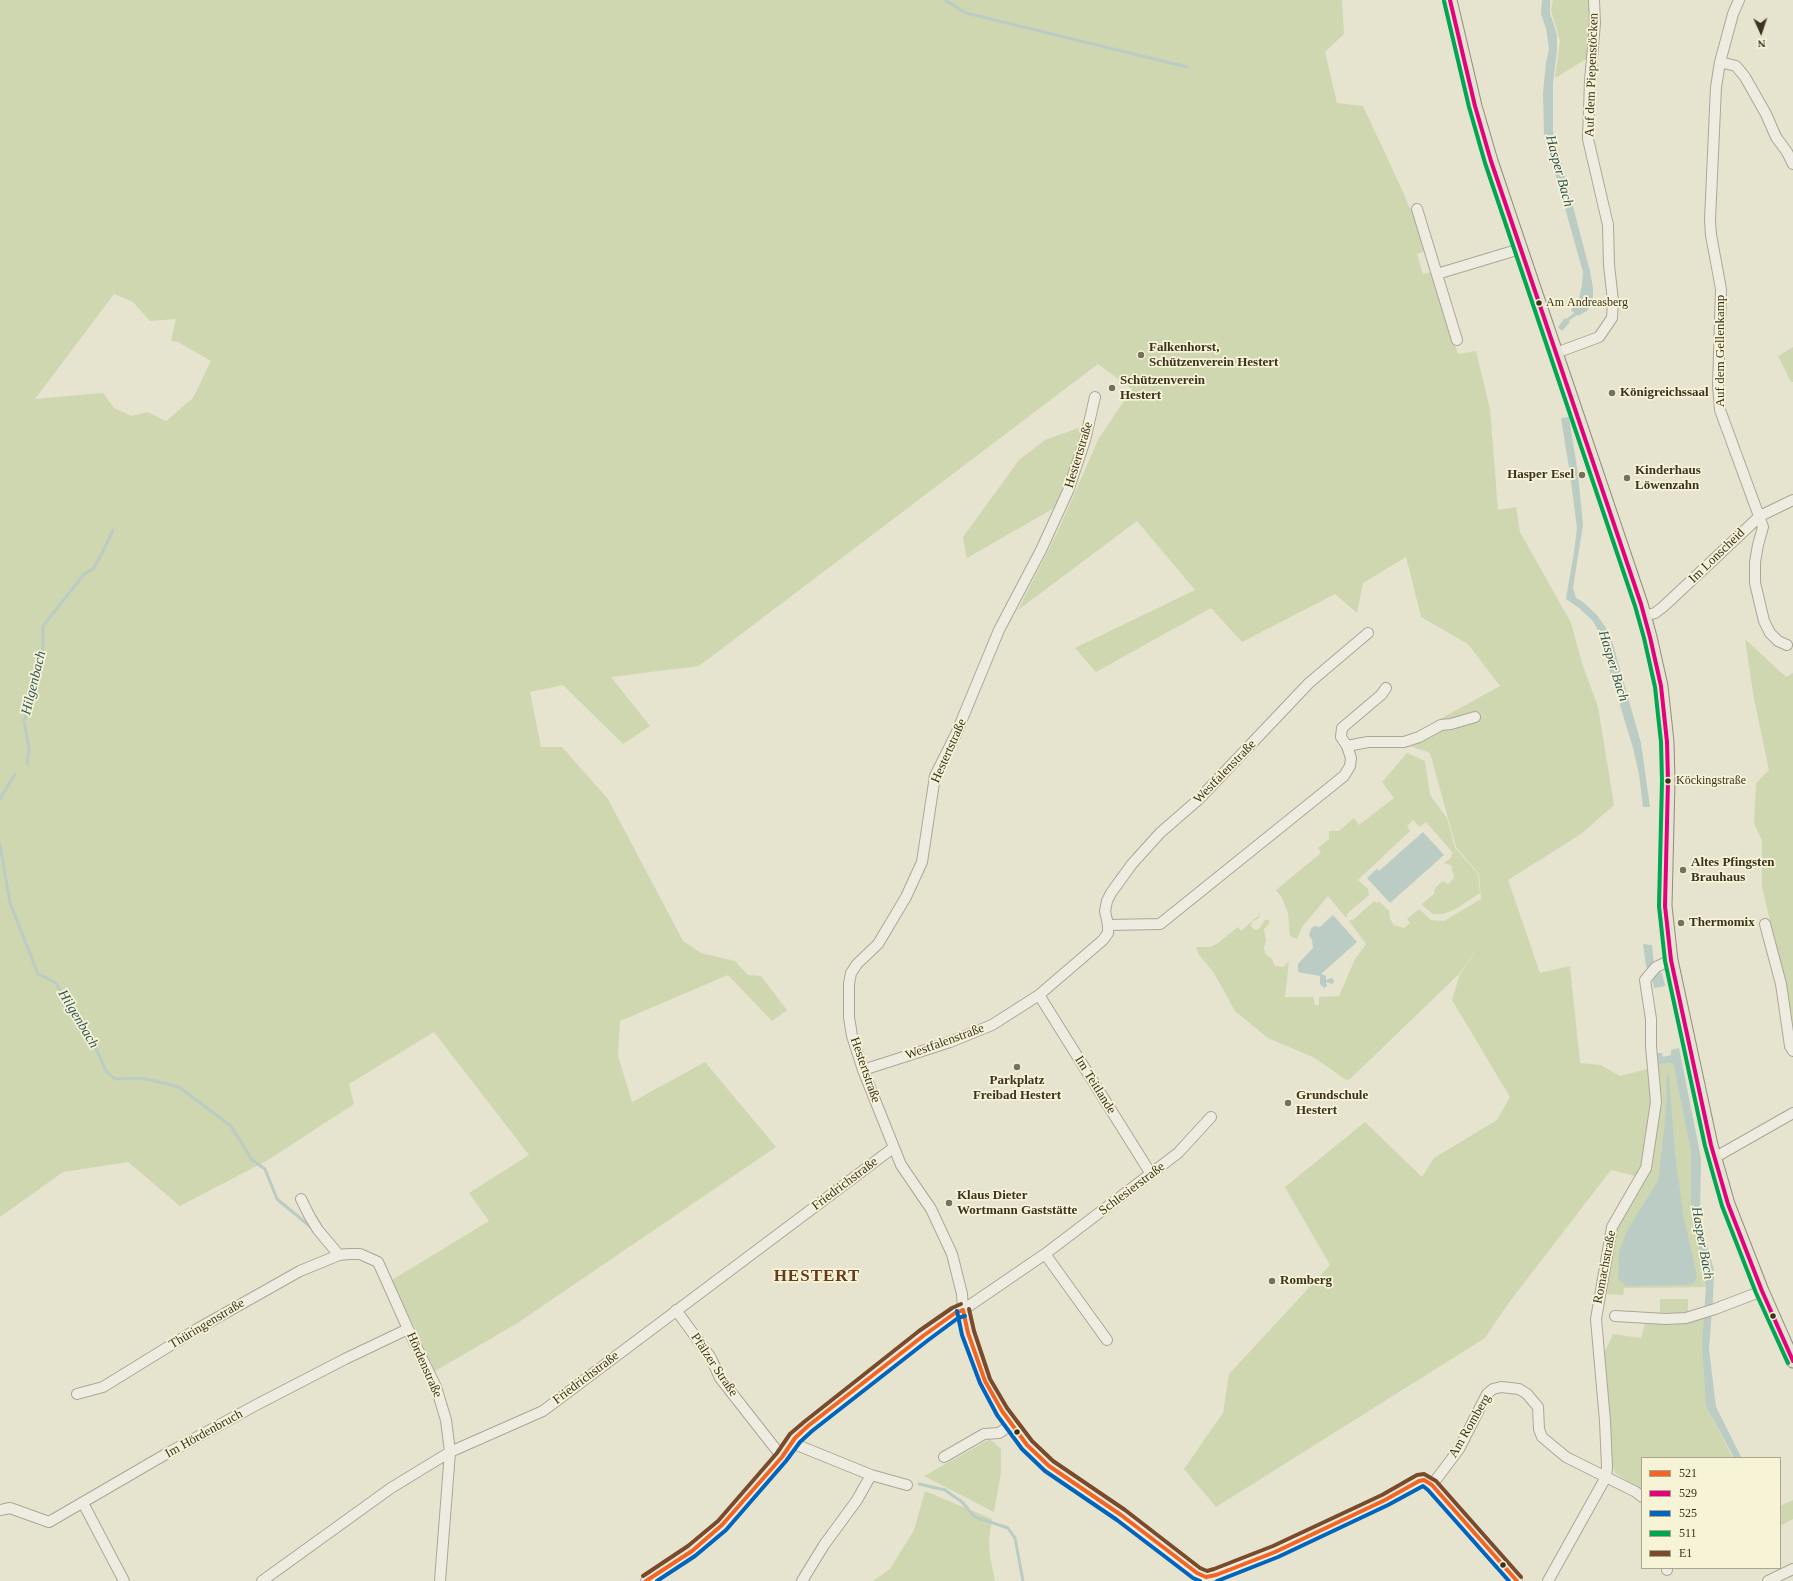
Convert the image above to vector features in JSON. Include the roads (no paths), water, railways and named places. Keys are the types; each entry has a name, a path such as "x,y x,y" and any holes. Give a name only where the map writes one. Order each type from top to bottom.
{"main road":[{"path":"1450,0 1475,106 1491,161 1644,616 1661,686 1666,728 1668,781 1665,906 1671,960 1714,1158 1728,1204 1762,1291 1793,1361"}],"street":[{"name":"Auf dem Piepenstöcken","path":"1556,352 1599,338 1612,318 1613,301 1609,265 1608,225 1588,139 1590,81 1595,23 1594,0"},
{"name":"Auf dem Gellenkamp","path":"1739,0 1733,14 1720,62 1716,87 1710,220 1721,289 1718,384 1722,421 1763,527 1755,562 1755,583 1759,603 1766,628 1778,641 1787,645"},
{"path":"1720,62 1736,66 1746,77 1766,114 1776,137 1787,152 1793,164"},
{"path":"1417,208 1457,340"},
{"path":"1438,274 1520,248"},
{"name":"Hestertstraße","path":"1095,397 1085,440 1068,491 1041,550 1000,630 956,734 935,776 922,862 906,897 878,944 857,964 851,973 849,984 849,1017 852,1036 863,1070 893,1148 901,1165 931,1210 944,1234 954,1260 962,1294 963,1310 968,1332 986,1381 1011,1425 1049,1466 1120,1515 1203,1579 1275,1552 1384,1500 1419,1481 1424,1480 1432,1485"},
{"name":"Im Lonscheid","path":"1644,616 1655,613 1663,607 1760,516 1793,500"},
{"name":"Westfalenstraße","path":"863,1070 957,1039 992,1024 1039,996 1103,940 1108,933 1105,911 1111,892 1132,864 1160,833 1199,799 1309,683 1368,633"},
{"path":"1108,925 1160,924 1344,776 1350,766 1350,758 1347,746 1341,737 1342,728 1381,695 1386,688"},
{"path":"1347,746 1368,742 1404,742 1419,737 1442,725 1475,717"},
{"path":"1765,924 1781,984 1790,1046 1793,1051"},
{"name":"Romachstraße","path":"1548,1581 1606,1477 1608,1467 1596,1319 1612,1227 1646,1168 1656,1102 1651,1046 1651,1019 1645,980 1653,970 1671,960"},
{"name":"Im Teitlande","path":"1039,996 1151,1174"},
{"path":"1714,1158 1793,1113"},
{"name":"Schlesierstraße","path":"646,1581 692,1551 722,1525 808,1426 923,1336 1045,1254 1178,1154 1211,1116"},
{"name":"Friedrichstraße","path":"262,1581 391,1488 450,1452 543,1411 893,1148"},
{"path":"301,1199 318,1230 339,1256"},
{"name":"Hördenstraße","path":"339,1256 360,1254 378,1262 436,1387 446,1420 450,1452 440,1581"},
{"path":"1045,1254 1107,1340"},
{"name":"Thüringenstraße","path":"77,1394 103,1387 197,1329 300,1271 339,1256"},
{"name":"Romachstraße","path":"1615,1316 1666,1319 1686,1318 1715,1309 1762,1291"},
{"name":"Pfälzer Straße","path":"676,1310 711,1358 720,1378 782,1457"},
{"name":"Im Hördenbruch","path":"0,1510 10,1508 49,1522 166,1454 258,1404 345,1359 408,1329"},
{"name":"Am Romberg","path":"1432,1485 1459,1450 1487,1394 1493,1389 1501,1387 1519,1389 1527,1394 1538,1407 1539,1429 1542,1438 1566,1457 1606,1477"},
{"path":"944,1457 984,1434 999,1433 1011,1425"},
{"path":"792,1443 871,1475 907,1485"},
{"path":"802,1581 824,1545 857,1500 871,1475"},
{"path":"1606,1477 1636,1492 1641,1497"},
{"path":"1432,1485 1517,1581"},
{"path":"83,1503 124,1581"},
{"path":"1768,1581 1793,1570"}],"water":[{"path":"1542,0 1550,0 1550,13 1557,35 1557,50 1553,83 1553,131 1590,271 1593,288 1593,298 1588,310 1578,316 1571,310 1579,299 1583,272 1544,134 1543,93 1549,49 1546,28 1541,14"},
{"path":"1565,318 1570,322 1562,331 1558,327"},
{"path":"1569,417 1578,474 1583,525 1573,588 1576,598 1583,602 1597,615 1610,634 1641,743 1650,807 1643,807 1639,774 1633,748 1609,669 1602,638 1593,621 1579,608 1566,599 1577,528 1561,418"},
{"path":"1423,832 1444,855 1390,903 1367,878 1377,869 1379,871"},
{"path":"1333,915 1357,942 1321,974 1326,976 1326,980 1332,978 1334,980 1333,984 1326,982 1327,986 1324,988 1320,984 1320,976 1298,972 1298,964 1313,948 1312,940 1309,935 1311,929 1314,926 1320,927"},
{"path":"1643,944 1652,945 1654,964 1656,970 1662,973 1665,986 1654,988 1652,976 1646,966"},
{"path":"1679,1048 1701,1158 1700,1210 1704,1238 1708,1247 1714,1271 1709,1349 1716,1407 1741,1457 1733,1457 1706,1406 1702,1343 1706,1287 1701,1254 1694,1230 1691,1211 1691,1152 1673,1063 1657,1064 1656,1053 1662,1053 1663,1057 1671,1055 1671,1050"},
{"path":"1667,1071 1669,1077 1675,1153 1683,1213 1697,1277 1695,1282 1690,1285 1626,1286 1618,1279 1619,1251 1628,1229 1658,1181 1666,1113"}],"waterway":[{"path":"945,0 966,13 1187,67"},
{"name":"Hasper Bach","path":"1565,322 1578,312"},
{"name":"Hilgenbach","path":"27,764 29,749 24,721 38,677 43,652 43,626 84,574 93,569 113,530"},
{"name":"Hilgenbach","path":"0,799 15,774"},
{"name":"Hilgenbach","path":"0,845 10,903 38,974 56,983 79,1024 89,1033 106,1071 115,1079 142,1078 179,1087 231,1126 252,1160 265,1169 277,1199 312,1228"},
{"path":"919,1484 945,1490 962,1502 975,1517 1008,1528 1015,1538 1023,1581"}],"place":[{"name":"Am Andreasberg","path":"1539,303"},
{"name":"Falkenhorst, Schützenverein Hestert","path":"1141,355"},
{"name":"Schützenverein Hestert","path":"1112,388"},
{"name":"Königreichssaal","path":"1612,393"},
{"name":"Hasper Esel","path":"1582,475"},
{"name":"Kinderhaus Löwenzahn","path":"1627,478"},
{"name":"Köckingstraße","path":"1668,781"},
{"name":"Altes Pfingsten Brauhaus","path":"1683,870"},
{"name":"Thermomix","path":"1681,923"},
{"name":"Parkplatz Freibad Hestert","path":"1017,1067"},
{"name":"Grundschule Hestert","path":"1288,1103"},
{"name":"Klaus Dieter Wortmann Gaststätte","path":"949,1203"},
{"name":"Romberg","path":"1272,1281"}],"district":[{"name":"HESTERT","path":"817,1277"}]}
